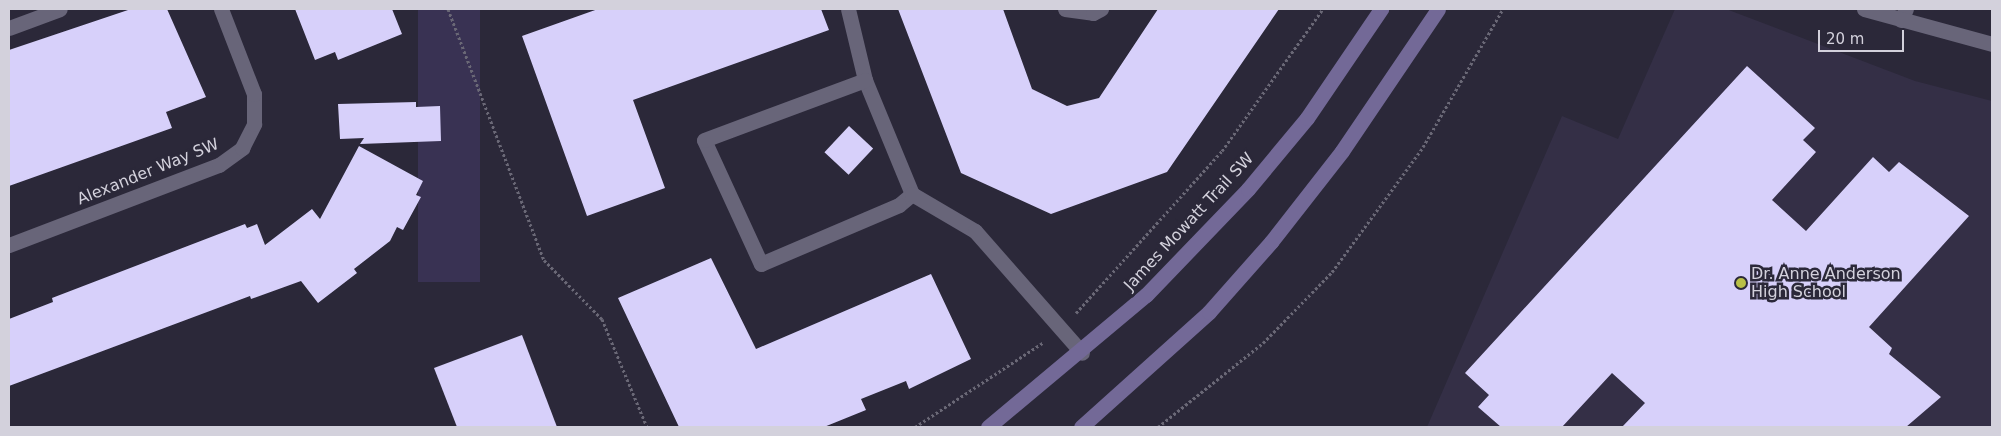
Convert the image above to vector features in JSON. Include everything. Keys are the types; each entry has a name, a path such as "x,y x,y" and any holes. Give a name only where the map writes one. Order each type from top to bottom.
{"main road":[{"name":"James Mowatt Trail SW","path":"988,427 1082,353 1146,296 1248,189 1307,118 1381,9"},
{"path":"1081,427 1209,312 1271,242 1342,151 1438,9"}],"street":[{"path":"10,24 60,9"},
{"name":"Alexander Way SW","path":"9,245 219,164 242,148 254,124 254,94 221,9"},
{"path":"848,9 865,80 912,194 975,230 1082,353"},
{"path":"1065,9 1094,13 1101,9"},
{"path":"1864,9 1904,15 1992,44"},
{"path":"865,80 704,140 761,264 899,205 912,194"}],"path":[{"path":"448,9 544,260 602,319 647,427"},
{"path":"916,427 1060,329 1222,151 1323,9"},
{"path":"1158,427 1264,343 1332,272 1423,148 1503,9"}],"shaded area":[{"path":"418,9 480,9 480,282 418,282"},
{"name":"Dr. Anne Anderson High School","path":"1675,9 1726,9 1915,81 1992,101 1992,427 1427,427 1562,116 1618,139"}],"building":[{"path":"131,9 167,9 206,97 166,112 172,128 9,186 9,50"},
{"path":"295,9 392,9 402,34 338,60 335,52 315,60"},
{"path":"598,9 821,9 829,30 633,100 665,188 587,216 522,36"},
{"path":"898,9 1003,9 1032,89 1067,106 1099,98 1158,9 1279,9 1167,172 1051,214 961,173"},
{"name":"Dr. Anne Anderson High School","path":"1747,66 1815,128 1803,140 1816,152 1772,200 1806,231 1873,157 1889,172 1899,162 1969,216 1869,327 1892,348 1889,354 1941,397 1906,427 1622,427 1645,403 1612,373 1562,427 1501,427 1478,407 1489,395 1465,373"},
{"path":"416,102 416,107 440,106 441,141 360,144 364,138 340,139 338,104"},
{"path":"849,126 873,149 849,175 824,152"},
{"path":"359,146 423,181 416,195 421,197 403,230 397,227 390,241 354,269 357,273 318,303 301,281 251,299 250,296 9,386 9,319 53,302 52,298 245,224 247,228 257,224 265,245 312,209 320,219"},
{"path":"711,258 756,349 931,274 971,359 909,389 906,381 861,399 866,410 824,427 679,427 618,298"},
{"path":"522,335 557,427 457,427 434,368"}],"place":[{"name":"Dr. Anne Anderson High School","path":"1741,283"}]}
